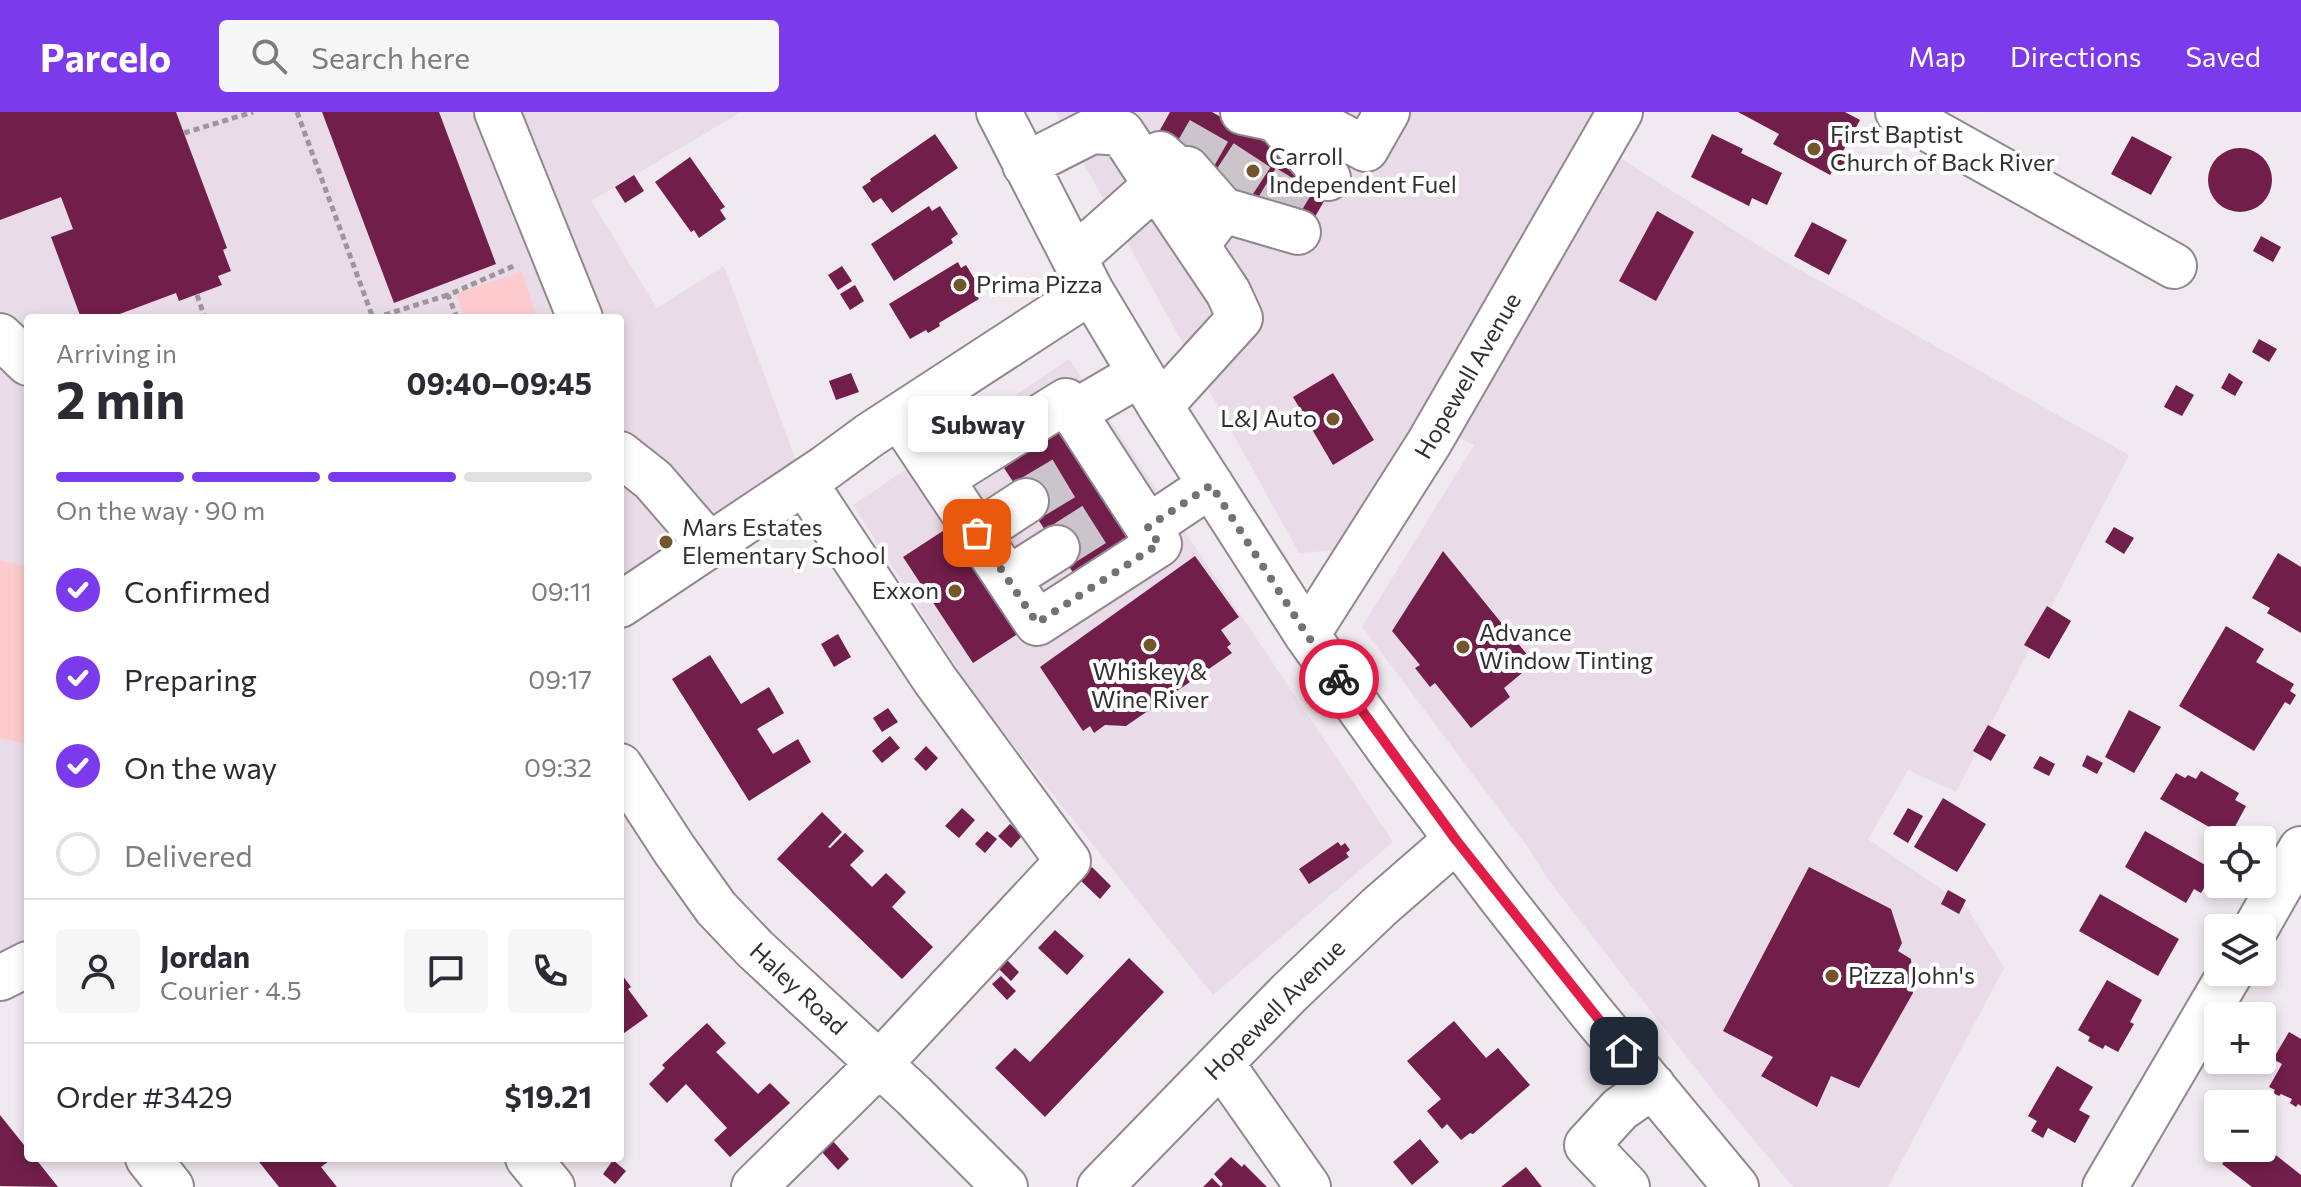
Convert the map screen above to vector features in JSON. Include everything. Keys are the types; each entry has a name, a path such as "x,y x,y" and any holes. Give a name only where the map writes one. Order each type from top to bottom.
{"street":[{"path":"497,112 578,314"},
{"path":"999,112 1082,275 1150,390 1307,635 1456,840 1728,1184"},
{"path":"1263,118 1366,149 1387,112"},
{"name":"Hopewell Avenue","path":"1307,635 1429,443 1620,112"},
{"path":"1898,112 2174,266"},
{"path":"1263,118 1316,171"},
{"path":"1025,165 1109,122 1168,169 1226,201 1285,224"},
{"path":"1073,413 1150,390 1240,318 1228,292 1197,245 1168,169"},
{"path":"624,602 899,416 1082,275 1168,169"},
{"path":"1197,245 1226,201"},
{"path":"0,336 24,359"},
{"path":"899,416 941,479 977,533 1008,579 1037,623 1159,544 1094,460 1066,401 941,479"},
{"path":"624,457 653,480 710,546"},
{"path":"754,1187 879,1064 1068,861 935,680 804,482"},
{"path":"1132,512 1211,485"},
{"path":"977,533 1026,501"},
{"path":"1008,579 1057,548"},
{"name":"Haley Road","path":"624,772 716,908 755,949 1005,1187"},
{"name":"Hopewell Avenue","path":"1100,1187 1379,907 1456,840"},
{"path":"2264,914 2301,849"},
{"path":"2105,1187 2223,986"},
{"path":"1221,1063 1308,1187"},
{"path":"1627,1187 1587,1145 1620,1109 1653,1086"},
{"path":"151,1162 171,1187"},
{"path":"531,1162 552,1187"}],"path":[{"path":"184,133 253,112"},
{"path":"297,112 373,314"},
{"path":"387,314 448,295 525,262"},
{"path":"197,295 204,314"},
{"path":"448,295 455,314"}],"shaded area":[{"name":"Mars Estates Elementary School","path":"0,112 741,112 591,201 657,308 724,266 804,482 624,600 624,314 24,314 24,963 0,976"},
{"path":"1055,112 1621,112 1601,146 1772,254 2129,455 1956,792 1908,770 1868,839 1966,906 2004,968 1888,1187 1793,1187 1714,1092 1546,877 1532,853 1362,627 1474,445 1417,415 1369,514 1340,550 1299,553"},
{"path":"522,272 536,314 464,314 456,293"},
{"path":"1069,359 1393,842 1213,995 976,698 853,505"},
{"path":"0,560 24,566 24,743 0,738"}],"building":[{"path":"0,112 176,112 227,248 223,250 231,271 218,276 222,285 179,301 176,293 120,314 80,314 51,237 73,229 61,197 0,220"},
{"path":"322,112 439,112 496,264 394,303"},
{"path":"1170,112 1212,112 1335,182 1304,236 1150,148"},
{"name":"First Baptist Church of Back River","path":"1738,112 1845,112 1860,120 1841,155 1851,160 1844,172 1835,167 1830,175 1773,144 1779,134"},
{"path":"935,134 958,168 892,213 881,198 873,203 862,187"},
{"path":"1712,134 1743,149 1741,153 1782,173 1767,205 1752,198 1749,206 1691,177"},
{"path":"2132,136 2172,157 2151,195 2111,174"},
{"path":"2234,148 2246,148 2263,157 2270,168 2270,192 2263,203 2246,212 2234,212 2222,207 2213,198 2208,186 2208,174 2213,162 2222,153"},
{"path":"690,157 725,207 720,210 726,219 699,238 694,230 691,232 655,182"},
{"path":"634,175 644,191 625,203 615,187"},
{"path":"929,206 932,211 940,206 958,234 951,239 953,243 894,281 871,244"},
{"path":"1657,211 1694,232 1656,301 1619,281"},
{"path":"1812,222 1847,240 1829,275 1794,256"},
{"path":"2261,236 2281,247 2273,262 2253,251"},
{"path":"958,262 961,268 966,265 983,293 977,296 979,299 939,323 940,326 910,339 889,304"},
{"path":"842,266 852,281 838,290 828,275"},
{"path":"855,285 864,301 850,310 840,294"},
{"path":"2259,339 2277,349 2269,362 2252,352"},
{"path":"851,373 859,392 836,400 829,381"},
{"name":"L&J Auto","path":"1333,373 1374,440 1333,465 1293,397"},
{"path":"2229,373 2243,382 2235,396 2221,388"},
{"path":"2176,385 2194,395 2182,416 2164,407"},
{"path":"1064,428 1139,544 1080,583 1004,468"},
{"path":"949,527 1019,633 973,663 903,557"},
{"path":"2114,527 2134,538 2124,554 2105,542"},
{"name":"Advance Window Tinting","path":"1443,551 1534,663 1504,688 1510,697 1471,728 1435,683 1430,687 1415,668 1420,665 1392,631"},
{"path":"2278,553 2301,567 2301,633 2267,613 2270,608 2252,598"},
{"name":"Whiskey & Wine River","path":"1195,556 1239,617 1221,630 1231,644 1227,647 1232,653 1126,726 1105,725 1094,733 1090,726 1083,731 1040,667"},
{"path":"2047,606 2071,621 2049,659 2024,645"},
{"path":"2226,626 2264,649 2256,662 2294,684 2290,691 2296,695 2290,705 2285,702 2254,751 2179,706"},
{"path":"838,634 851,657 834,667 821,644"},
{"path":"710,655 741,704 769,687 784,713 757,729 773,754 798,739 811,762 749,801 672,679"},
{"path":"888,708 898,722 882,732 873,718"},
{"path":"2129,710 2161,727 2134,773 2105,757"},
{"path":"1988,725 2006,735 1991,761 1973,751"},
{"path":"890,736 900,748 882,763 872,751"},
{"path":"926,746 938,758 926,771 914,759"},
{"path":"2087,755 2103,763 2097,774 2082,766"},
{"path":"2040,756 2055,764 2049,776 2033,768"},
{"path":"2201,771 2239,793 2235,800 2246,806 2235,826 2207,826 2160,799 2176,773 2196,779"},
{"path":"1943,798 1986,824 1957,872 1914,847"},
{"path":"962,808 975,820 959,838 945,826"},
{"path":"1908,808 1923,816 1908,843 1893,834"},
{"path":"822,812 842,832 828,847 845,833 864,851 850,865 872,887 886,873 906,892 892,907 933,947 902,979 777,859"},
{"path":"1010,824 1022,836 1011,848 998,836"},
{"path":"987,831 997,839 985,853 975,844"},
{"path":"2145,831 2204,864 2204,888 2201,893 2194,889 2186,903 2125,867"},
{"path":"1338,842 1341,846 1345,843 1350,850 1346,853 1349,857 1309,884 1299,869"},
{"path":"1092,867 1111,886 1100,899 1080,880"},
{"name":"Pizza John's","path":"1809,867 1891,909 1902,943 1898,951 1911,959 1913,993 1859,1088 1831,1076 1817,1107 1761,1076 1773,1057 1723,1031"},
{"path":"1948,890 1966,900 1959,914 1941,904"},
{"path":"2100,894 2179,939 2158,976 2079,931"},
{"path":"1055,930 1084,956 1067,975 1038,948"},
{"path":"1005,958 1019,972 1011,981 996,966"},
{"path":"1129,958 1164,992 1045,1117 995,1068 1015,1048 1030,1062"},
{"path":"1001,976 1016,991 1007,1000 992,984"},
{"path":"624,977 631,987 628,989 648,1016 624,1033"},
{"path":"2107,980 2142,1000 2130,1022 2134,1024 2118,1052 2088,1041 2090,1037 2078,1030"},
{"path":"1454,1021 1486,1058 1498,1048 1530,1085 1473,1134 1461,1140 1447,1124 1442,1129 1427,1111 1441,1099 1407,1061"},
{"path":"707,1023 726,1043 716,1052 758,1094 770,1083 790,1103 730,1157 714,1140 727,1128 686,1084 667,1103 649,1084 665,1068 662,1065"},
{"path":"2289,1032 2301,1039 2301,1106 2298,1104 2296,1107 2290,1103 2292,1099 2276,1094 2276,1090 2269,1087 2282,1064 2276,1061 2276,1054"},
{"path":"2057,1066 2093,1087 2079,1110 2090,1116 2075,1143 2048,1128 2043,1138 2031,1131 2037,1121 2028,1116"},
{"path":"0,1115 24,1145 24,1162 38,1162 58,1187 0,1186"},
{"path":"1420,1139 1439,1162 1412,1185 1393,1162"},
{"path":"832,1140 849,1159 838,1170 821,1151"},
{"path":"2276,1155 2301,1175 2301,1187 2252,1187 2222,1164 2276,1162"},
{"path":"1231,1157 1242,1167 1244,1164 1267,1187 1221,1187 1223,1184 1214,1174"},
{"path":"259,1162 328,1162 321,1167 337,1187 279,1187"},
{"path":"612,1162 626,1171 615,1184 603,1174"},
{"path":"1526,1167 1542,1187 1501,1187"},
{"path":"1212,1178 1221,1187 1203,1187"}],"tunnel":[{"path":"1187,169 1218,115"},
{"path":"1228,192 1262,140"},
{"path":"1272,217 1304,164"},
{"path":"1026,501 1088,464"},
{"path":"1057,548 1117,510"}],"way so far":[{"path":"977,533 1037,623 1159,544 1148,527 1211,485 1307,635 1339,679"}],"place":[{"name":"First Baptist Church of Back River","path":"1814,149"},
{"name":"Carroll Independent Fuel","path":"1253,171"},
{"name":"Prima Pizza","path":"960,285"},
{"name":"L&J Auto","path":"1333,419"},
{"name":"Subway","path":"977,533"},
{"name":"Mars Estates Elementary School","path":"666,542"},
{"name":"Exxon","path":"955,591"},
{"name":"Whiskey & Wine River","path":"1150,645"},
{"name":"Advance Window Tinting","path":"1463,647"},
{"name":"Pizza John's","path":"1832,976"}],"route":[{"path":"1339,679 1456,840 1624,1051"}]}
